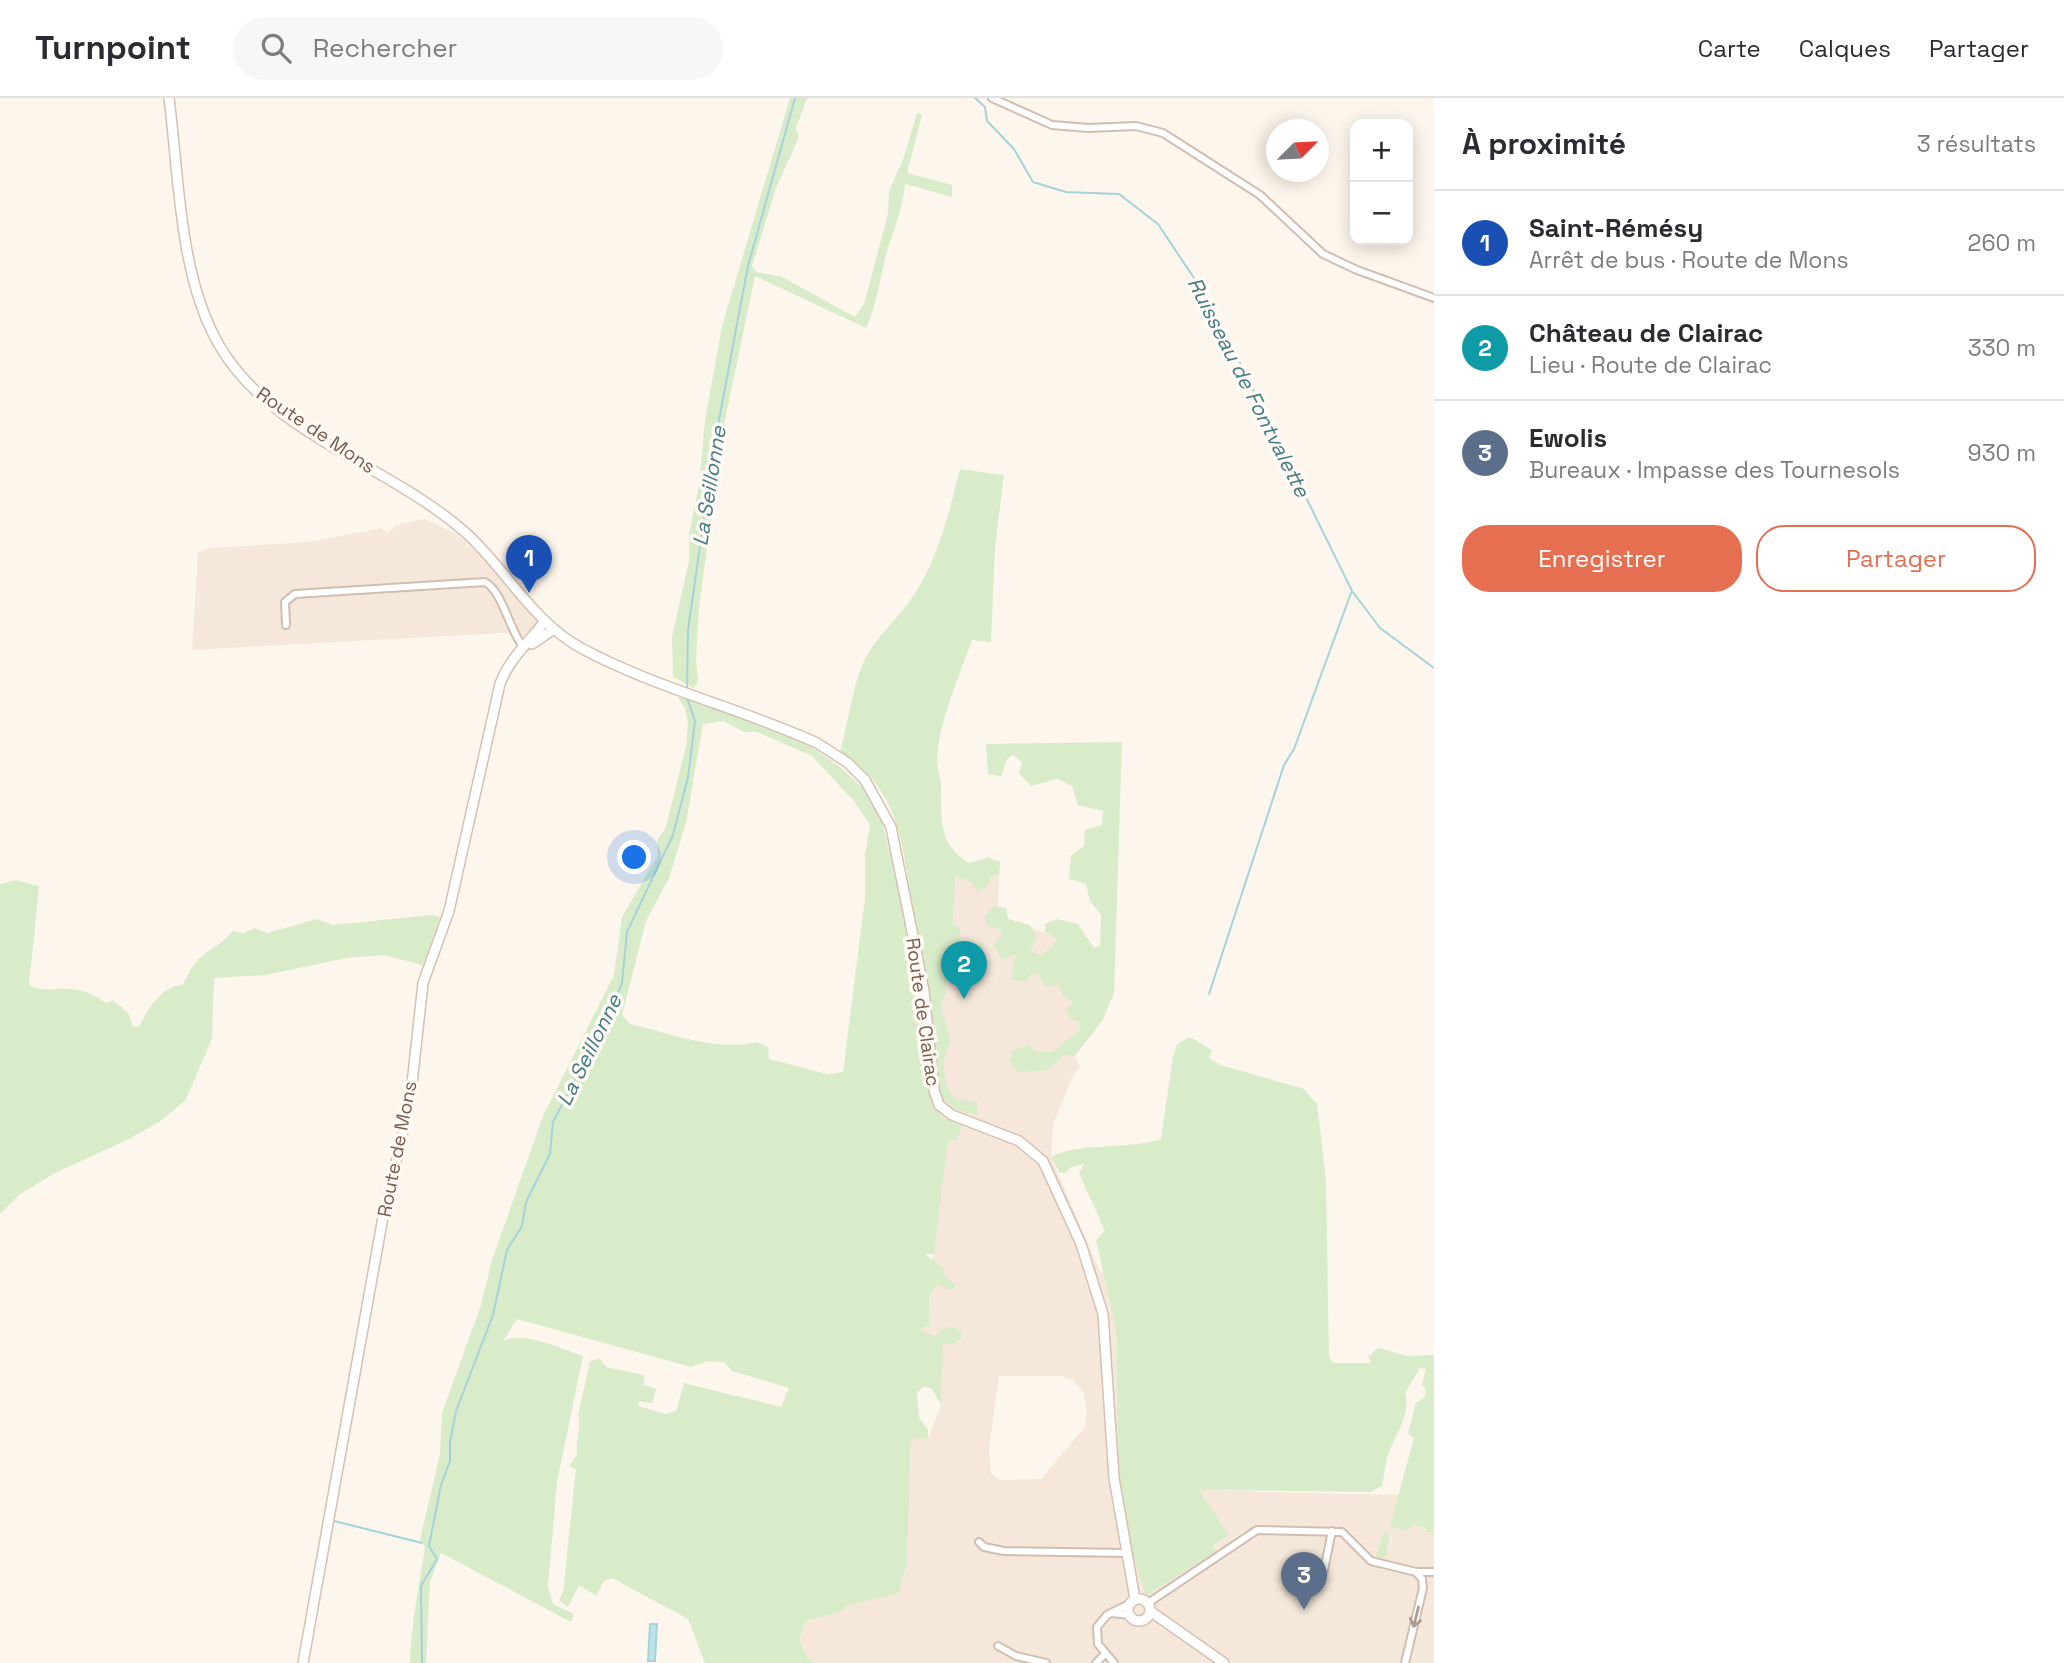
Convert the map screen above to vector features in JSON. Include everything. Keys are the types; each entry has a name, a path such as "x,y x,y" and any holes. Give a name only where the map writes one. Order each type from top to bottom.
{"street":[{"name":"Route de Mons","path":"169,98 189,259 197,292 211,329 230,363 254,389 284,414 455,523 492,559 554,629 579,647 601,658 674,686"},
{"path":"992,98 1052,125 1088,128 1136,126 1163,133 1260,195 1323,254 1357,270 1434,298"},
{"path":"286,625 285,601 295,594 485,582 495,591 513,633 524,648"},
{"name":"Route de Mons","path":"524,648 545,621"},
{"name":"Route de Mons","path":"303,1663 383,1217 410,1102 423,983 449,911 500,684 512,658 554,629"},
{"name":"Route de Clairac","path":"674,686 802,736 836,754 865,780 880,802 895,841 924,991 935,1097 951,1115 1018,1141 1043,1161 1067,1211 1096,1286 1103,1314 1112,1460 1132,1602 1130,1615"},
{"path":"1107,1615 1121,1612 1136,1620 1150,1613 1257,1530 1332,1531 1349,1536 1368,1560 1416,1572 1434,1573"},
{"path":"1315,1585 1324,1570 1332,1531"},
{"path":"979,1542 984,1547 1003,1551 1126,1553"},
{"path":"1416,1572 1424,1585"},
{"path":"1405,1663 1424,1585 1434,1573"},
{"path":"1114,1663 1098,1644 1096,1632 1107,1615 1132,1602 1224,1663"},
{"path":"998,1646 1016,1656 1046,1663"},
{"path":"1096,1663 1105,1654"}],"shaded area":[{"path":"424,519 455,533 490,565 534,616 537,624 530,636 503,633 192,650 198,553 209,548 309,542 382,528 388,533 396,525"},
{"path":"956,855 969,863 989,858 1000,862 998,907 1006,908 1008,919 1058,938 1094,948 1101,946 1114,993 1102,1021 1075,1055 1080,1067 1073,1076 1053,1124 1051,1157 1099,1269 1105,1275 1110,1294 1116,1329 1118,1468 1131,1547 1149,1594 1216,1551 1198,1490 1400,1495 1395,1514 1412,1525 1426,1528 1427,1532 1434,1532 1434,1663 816,1663 807,1658 799,1640 806,1621 840,1612 847,1605 899,1593 907,1563 911,1438 928,1439 941,1405 935,1337 919,1329 929,1325 932,1259 948,1141 938,1088 936,1039","holes":["999,1376 1060,1376 1073,1380 1084,1394 1087,1416 1084,1428 1041,1479 1000,1480 991,1474 989,1448"]}],"green space":[{"path":"790,98 807,98 796,128 799,137 776,188 752,266 757,272 782,277 855,317 864,304 888,214 889,191 903,160 917,113 922,115 907,173 952,185 952,197 905,184 901,209 866,328 755,276 724,425 699,608 696,659 698,681 694,688 673,677 672,637 689,561 689,535 699,485 705,420 722,326"},
{"path":"960,469 1004,475 995,547 991,642 972,640 941,730 937,760 946,839 969,863 989,858 1000,862 999,875 990,877 989,884 978,892 971,882 955,876 953,924 960,927 961,944 982,943 984,954 979,964 965,963 958,951 947,951 946,992 941,1007 951,1042 944,1063 947,1086 955,1099 977,1102 977,1115 948,1104 938,1088 928,992 905,859 891,809 871,778 860,766 840,752 865,659 923,580 942,534"},
{"path":"678,698 692,698 804,742 840,767 861,786 875,807 883,825 895,874 920,1005 926,1083 933,1106 945,1119 962,1125 957,1140 948,1141 934,1254 925,1254 943,1268 945,1277 955,1284 955,1289 949,1290 937,1284 930,1294 929,1325 920,1329 935,1337 941,1330 952,1326 962,1332 960,1340 951,1345 943,1343 941,1405 932,1389 924,1386 917,1393 919,1417 928,1430 928,1439 911,1438 907,1563 899,1593 848,1605 840,1612 806,1621 799,1640 807,1658 816,1663 705,1663 688,1619 612,1578 604,1581 596,1596 579,1585 568,1607 559,1600 563,1592 576,1469 569,1466 577,1455 578,1415 590,1362 599,1358 606,1367 644,1375 644,1385 656,1389 652,1403 640,1401 638,1406 665,1414 676,1411 684,1383 781,1407 789,1388 732,1371 724,1362 707,1361 691,1367 517,1319 503,1341 522,1338 583,1356 557,1482 548,1587 553,1604 574,1614 571,1622 441,1553 430,1582 426,1663 410,1663 425,1547 420,1540 440,1454 442,1413 481,1305 492,1260 543,1116 614,975 622,917 658,855 657,841 666,827 686,746 688,724 685,708","holes":["723,721 744,732 757,732 812,756 854,801 870,825 865,855 865,898 843,1072 827,1074 769,1059 768,1047 757,1042 726,1045 693,1040 630,1024 622,1015 646,921 669,878 686,823 703,724"]},
{"path":"1122,742 1114,993 1102,1021 1075,1056 1064,1055 1048,1070 1018,1072 1009,1061 1013,1051 1030,1044 1033,1051 1052,1052 1080,1030 1080,1022 1071,1019 1066,1009 1074,1002 1063,996 1059,984 1046,987 1038,974 1031,974 1027,982 1011,979 1016,954 1002,960 994,945 1003,931 987,925 984,917 993,906 1006,908 1008,919 1030,925 1037,937 1030,951 1041,955 1058,939 1045,932 1045,924 1056,919 1078,924 1094,948 1100,946 1101,915 1090,901 1086,884 1069,879 1071,855 1084,846 1085,830 1102,825 1103,811 1078,805 1072,786 1057,779 1031,786 1019,773 1022,762 1013,755 1007,759 1001,776 988,774 986,744"},
{"path":"16,880 39,886 29,985 44,989 83,991 106,1003 113,1000 128,1013 133,1026 139,1027 161,994 182,985 198,960 232,931 244,933 255,928 267,933 317,919 332,925 431,915 440,917 423,965 384,955 347,958 265,975 214,978 212,1039 185,1101 159,1122 127,1140 53,1174 19,1195 0,1214 0,884"},
{"path":"1190,1037 1212,1050 1209,1058 1220,1065 1304,1089 1317,1104 1326,1179 1329,1356 1333,1363 1371,1363 1368,1357 1378,1348 1408,1356 1434,1355 1434,1532 1426,1532 1426,1528 1413,1525 1406,1531 1390,1526 1414,1438 1408,1434 1416,1403 1424,1398 1426,1391 1422,1384 1426,1369 1420,1368 1405,1393 1406,1410 1387,1458 1382,1486 1371,1492 1199,1490 1229,1535 1213,1545 1216,1551 1145,1594 1131,1547 1118,1468 1116,1329 1096,1240 1105,1231 1079,1173 1084,1164 1060,1173 1051,1157 1075,1149 1161,1139 1173,1056 1177,1044"},
{"path":"1384,1531 1389,1534 1387,1553 1380,1561 1376,1557"}],"water":[{"path":"650,1624 657,1624 655,1661 648,1661"}],"waterway":[{"name":"La Seillonne","path":"687,689 688,630 715,441 748,266 795,98"},
{"name":"Ruisseau de Fontvalette","path":"975,98 985,107 987,121 1014,149 1033,182 1066,192 1119,194 1158,224 1210,302 1352,591 1380,628 1434,668"},
{"path":"1209,994 1284,765 1294,749 1351,593"},
{"name":"La Seillonne","path":"422,1663 421,1586 437,1559 429,1546 441,1485 450,1461 450,1442 456,1411 493,1315 507,1250 522,1226 526,1202 550,1154 553,1122 597,1037 600,1021 613,1004 622,983 627,932 673,835 688,777 695,721 687,698"},
{"path":"334,1521 422,1543"}],"place":[{"name":"Saint-Rémésy","path":"529,593"},
{"name":"Château de Clairac","path":"964,999"},
{"name":"Ewolis","path":"1304,1610"}]}
